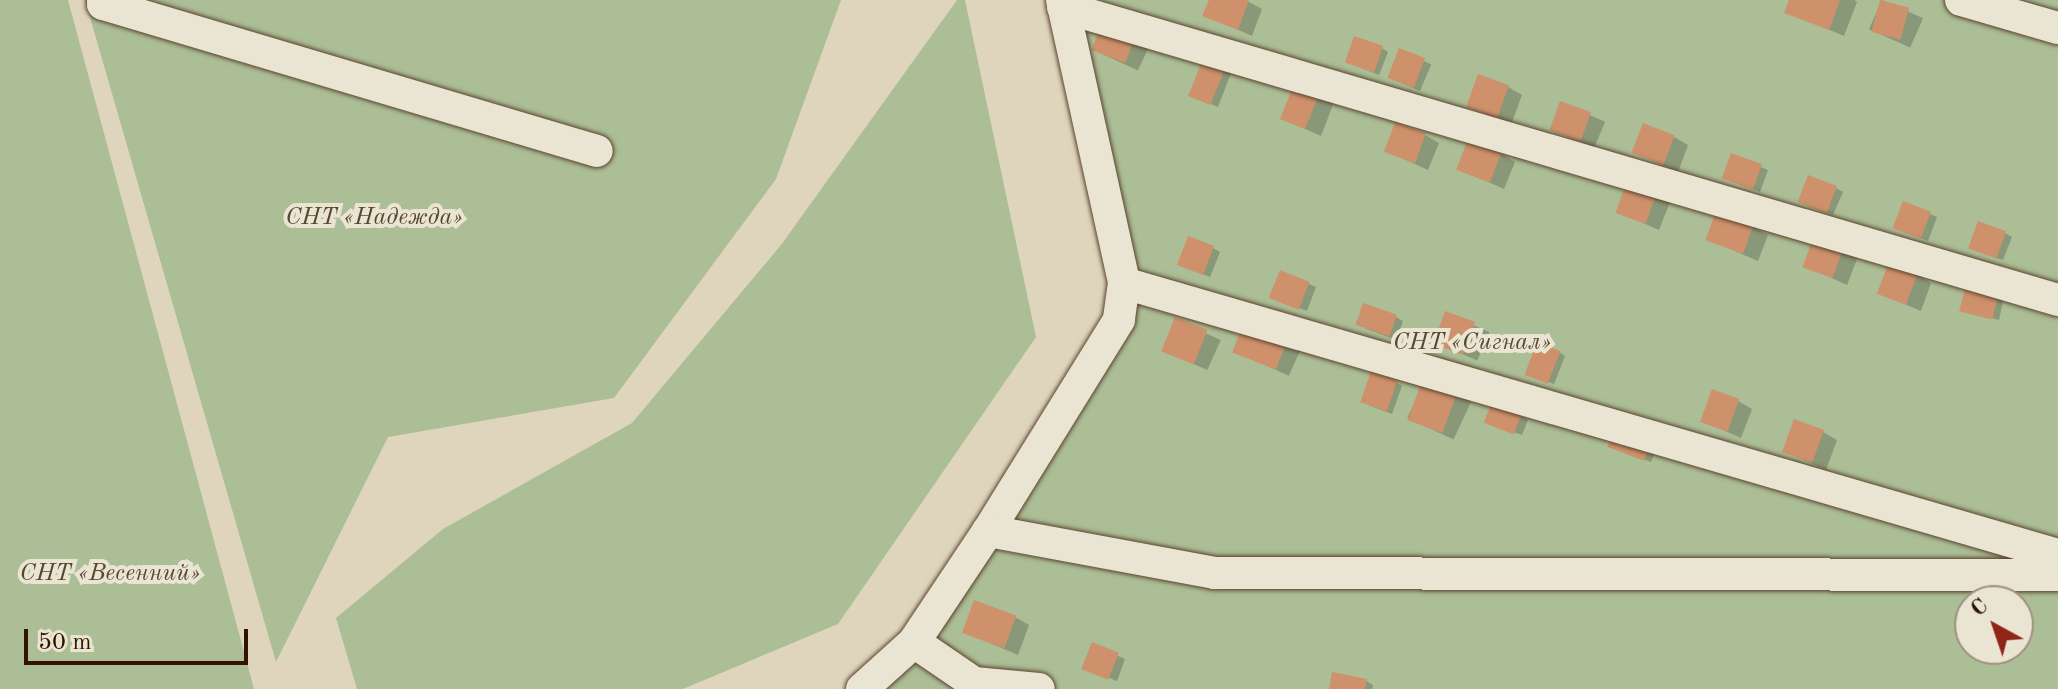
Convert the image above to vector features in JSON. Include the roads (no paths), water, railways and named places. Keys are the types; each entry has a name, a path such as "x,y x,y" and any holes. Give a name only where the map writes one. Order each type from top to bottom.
{"lane":[{"path":"103,0 103,4 597,151"},
{"path":"1961,0 2058,28"},
{"path":"862,689 914,642 988,531 1119,320 1124,283 1063,3 2058,300"},
{"path":"1124,283 2058,555"},
{"path":"988,531 1214,573 2058,575"},
{"path":"914,642 974,683 1039,689"}],"park label":[{"name":"СНТ «Надежда»","path":"374,219"},
{"name":"СНТ «Сигнал»","path":"1472,344"},
{"name":"СНТ «Весенний»","path":"110,575"}]}
